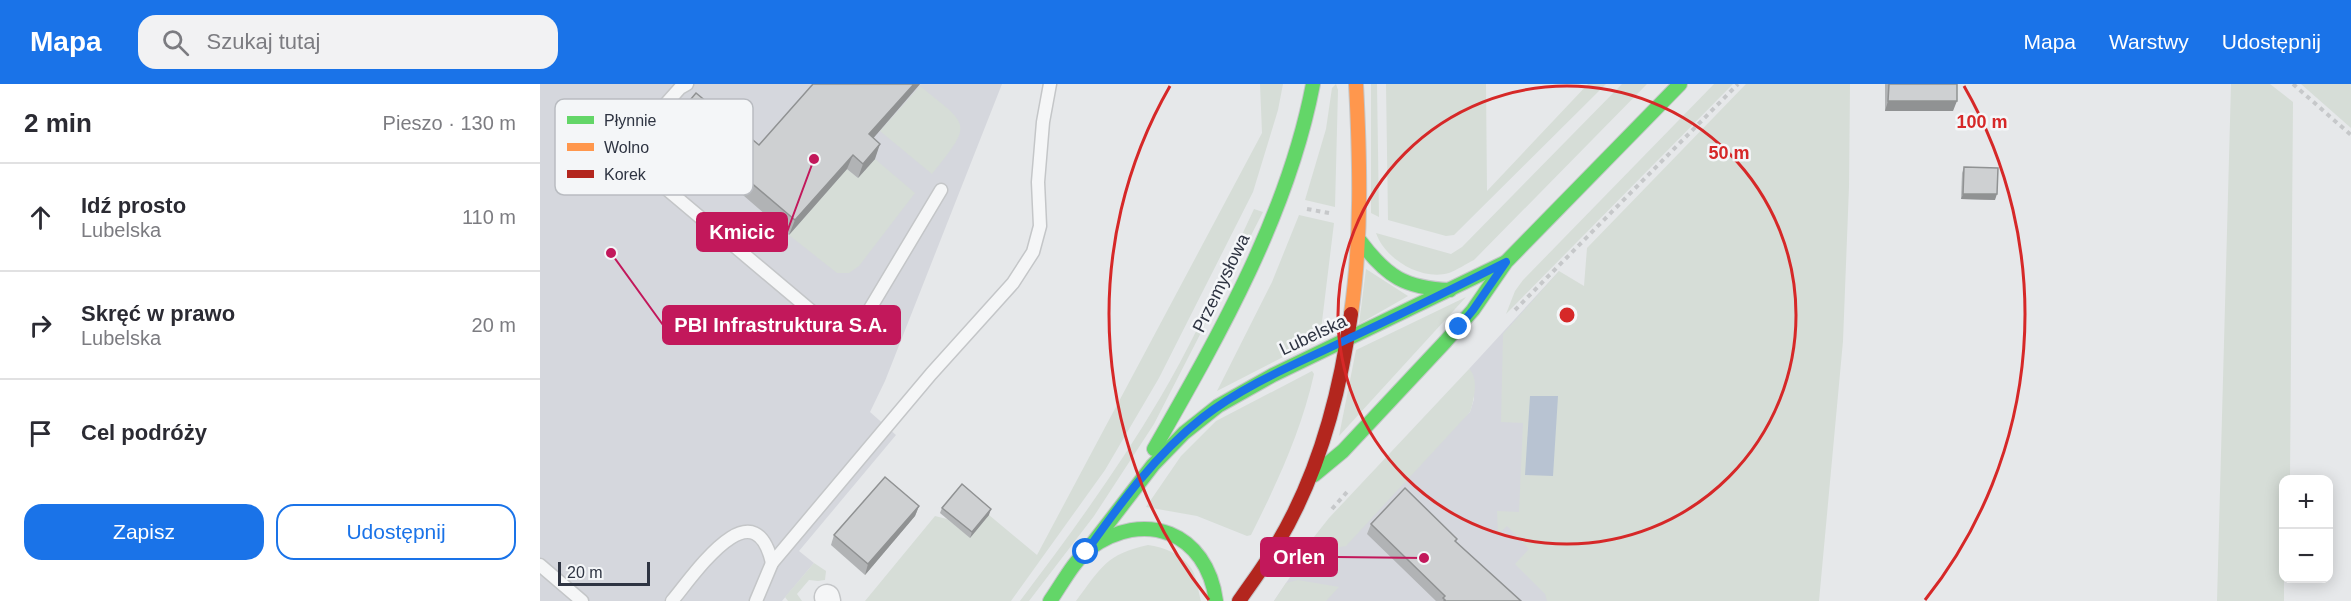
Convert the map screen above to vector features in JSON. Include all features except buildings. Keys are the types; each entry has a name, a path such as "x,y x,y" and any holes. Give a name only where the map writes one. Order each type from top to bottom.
{"main road":[{"name":"Przemysłowa","path":"1133,486 1187,392 1261,246 1288,173 1313,84"},
{"path":"1310,478 1334,410 1348,339 1360,241 1356,84"},
{"name":"Lubelska","path":"1239,601 1274,552 1310,478 1343,451 1473,310 1506,262 1680,84"},
{"path":"1360,241 1384,270 1412,287 1450,290"},
{"name":"Lubelska","path":"1050,601 1133,486 1200,420 1230,398 1288,366 1506,262"},
{"path":"1086,552 1127,529 1143,526 1156,527 1172,533 1203,562 1212,577 1216,601"}],"lane":[{"path":"670,99 687,84"},
{"path":"756,601 772,563 931,374 1012,283 1033,252 1040,226 1038,182 1043,122 1050,84"},
{"path":"674,195 828,325 843,328 857,323 868,312 941,190"},
{"path":"672,601 719,545 734,534 744,532 757,535 768,547 772,563"},
{"path":"540,565 582,601"}],"path":[{"path":"2293,84 2351,135"},
{"path":"1304,208 1335,214"}],"shaded area":[{"path":"540,84 1002,84 885,381 870,412 896,435 799,551 814,563 782,601 540,601"},
{"path":"1260,84 1283,84 1278,110 1253,192 1159,378 1105,470 1011,601 865,601 935,516 947,519 970,537 989,515 1037,555 1262,133"},
{"path":"1336,84 1338,90 1335,207 1305,200 1326,129 1332,88"},
{"path":"1371,84 1377,84 1379,217 1371,213"},
{"path":"1386,84 1486,84 1487,191 1588,84 1606,84 1454,235 1446,236 1388,220"},
{"path":"1622,84 1647,84 1474,260 1449,273 1427,274 1405,266 1381,243 1376,233 1451,254 1462,247"},
{"path":"1714,84 1733,84 1506,314 1515,291 1523,280"},
{"path":"1746,84 1850,84 1849,187 1843,341 1819,601 1547,601 1545,594 1515,564 1529,549 1507,526 1498,534 1497,511 1519,512 1523,423 1501,422 1503,334 1559,271 1584,286 1587,248"},
{"path":"2231,84 2270,84 2293,102 2290,475 2279,475 2279,583 2284,583 2284,601 2217,601"},
{"path":"2301,84 2351,84 2351,128"},
{"path":"920,86 948,109 960,126 960,134 955,144 932,174 880,131"},
{"path":"875,159 915,193 859,266 849,273 837,273 789,235 847,169 858,178"},
{"path":"1254,209 1263,212 1154,424 1094,516 1029,601 1020,601 1093,501 1160,398 1198,328"},
{"path":"1299,215 1334,223 1320,338 1217,391 1272,282"},
{"path":"1366,269 1408,296 1359,324"},
{"path":"1559,271 1549,601 1274,601 1308,550 1310,552 1470,412 1474,399 1473,377 1469,369"},
{"path":"1466,297 1339,436 1356,350"},
{"path":"1469,369 1475,383 1470,412 1346,546 1310,552 1308,550 1310,542 1329,518"},
{"path":"1312,371 1314,374 1309,395 1295,437 1251,535 1247,536 1197,516 1146,507 1181,456 1216,421"},
{"path":"1148,545 1172,552 1187,563 1195,575 1201,601 1076,601 1099,571 1113,558"},
{"path":"814,563 826,571 825,580 809,580 797,594 802,601 788,601 785,597"},
{"path":"1298,580 1339,587 1326,601 1274,601 1286,583"}],"water":[{"path":"1530,396 1558,396 1553,476 1525,475"}],"traffic: fast":[{"path":"1154,449 1226,318 1269,227 1302,133 1313,84"},
{"path":"1314,475 1343,451 1445,342 1473,310 1506,262 1680,84"},
{"path":"1360,241 1379,264 1398,278 1421,287 1450,290"},
{"path":"1086,552 1153,465 1184,433 1218,406 1273,375 1504,263"},
{"path":"1050,601 1073,567 1089,549 1110,537 1131,530 1151,529 1170,534 1186,543 1200,558 1210,577 1216,601"}],"traffic: slow":[{"path":"1351,314 1357,257 1359,199 1356,84"}],"traffic: jam":[{"path":"1239,601 1268,559 1292,517 1316,462 1341,374 1351,314"}],"place":[{"name":"Kmicic","path":"814,159"},
{"name":"PBI Infrastruktura S.A.","path":"611,253"},
{"name":"Orlen","path":"1424,558"}],"route":[{"path":"1086,552 1133,486 1180,438 1230,398 1288,366 1506,262 1459,327"}]}
